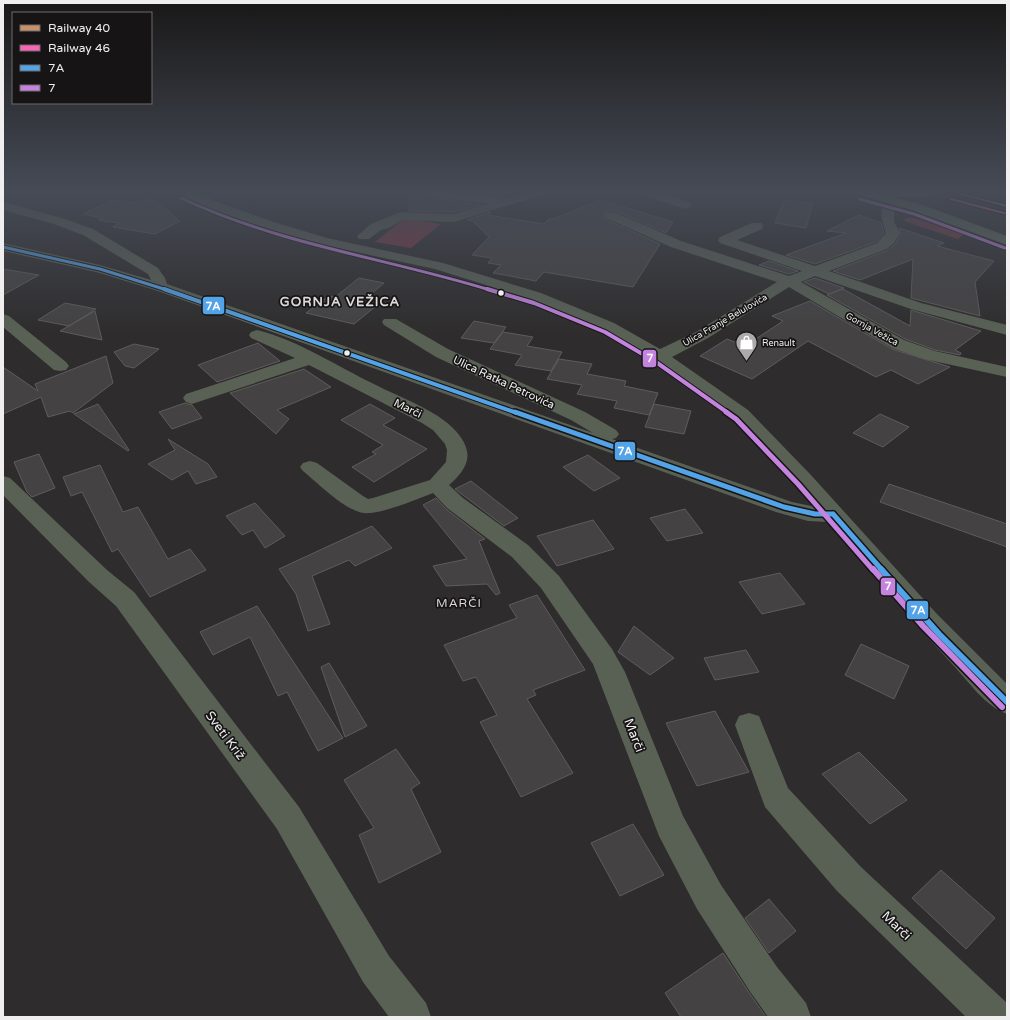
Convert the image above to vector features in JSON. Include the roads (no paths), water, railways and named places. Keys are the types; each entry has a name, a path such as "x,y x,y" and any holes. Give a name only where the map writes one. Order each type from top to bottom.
{"street":[{"path":"101,240 153,271 158,278 160,287"},
{"path":"319,240 445,268 536,296 608,326 660,356 741,414 833,514 928,621 1007,702"},
{"path":"666,240 789,281"},
{"path":"726,240 916,306 1007,330"},
{"name":"Ulica Franje Belulovića","path":"660,356 702,335 789,281 874,250 889,240"},
{"name":"Ulica Ratka Petrovića","path":"3,247 100,269 160,287 791,509 806,514 822,516 833,514"},
{"name":"Gornja Vežica","path":"789,281 898,344 930,355 1007,372"},
{"name":"Marči","path":"236,313 226,320 311,358 371,390 420,413 445,432 455,444 458,456 454,468 437,485 375,505 365,506 355,501 310,467"},
{"path":"3,319 60,366"},
{"name":"Ulica Ratka Petrovića","path":"390,322 453,359 542,399 600,428 611,437 606,443"},
{"path":"192,398 253,379 311,358"},
{"name":"Sveti Križ","path":"3,483 125,599 288,818 376,969 412,1017"},
{"name":"Marči","path":"437,485 455,503 525,556 550,582 603,657 611,672 670,826 709,897 764,980 792,1017"},
{"name":"Marči","path":"749,725 776,797 801,827 849,879 993,1017"}],"place":[{"name":"Renault","path":"746,362"}],"district":[{"name":"GORNJA VEŽICA","path":"340,301"},
{"name":"MARČI","path":"459,603"}]}
